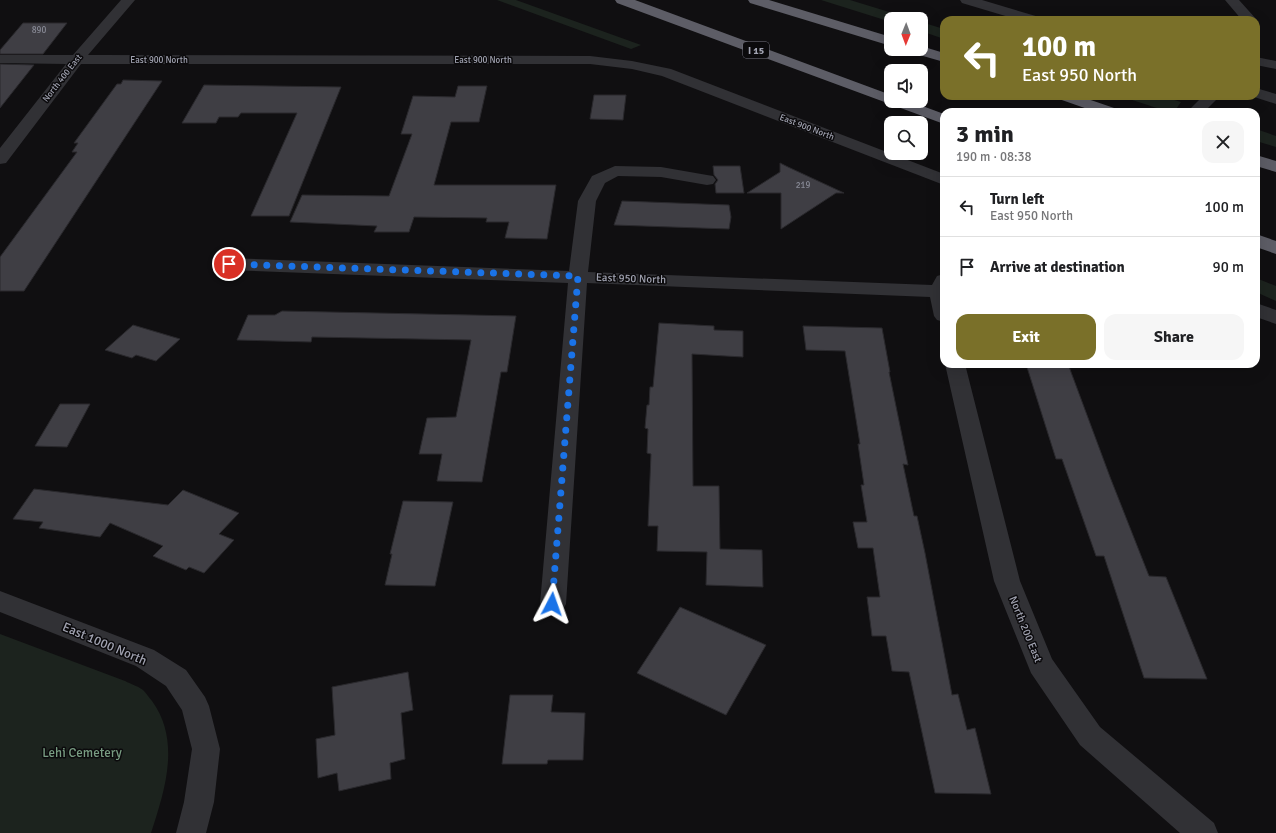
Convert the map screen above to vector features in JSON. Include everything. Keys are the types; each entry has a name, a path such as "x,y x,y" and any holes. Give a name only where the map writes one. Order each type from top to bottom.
{"highway":[{"name":"I 15","path":"622,0 884,97"},
{"path":"755,0 884,40"},
{"path":"928,53 940,57"},
{"path":"1076,100 1099,108"},
{"path":"913,108 940,118"},
{"path":"1260,161 1276,167"},
{"path":"1260,242 1276,248"}],"street":[{"name":"North 400 East","path":"0,159 76,60 128,0"},
{"path":"967,0 1021,16"},
{"path":"1232,0 1246,16"},
{"name":"East 900 North","path":"0,59 582,60 632,65 666,72 940,178"},
{"path":"1260,62 1276,65"},
{"path":"1260,93 1276,99"},
{"path":"1199,108 1208,100"},
{"path":"552,604 578,276 587,201 598,180 615,171 662,172 707,180"},
{"name":"East 950 North","path":"229,264 578,276 940,285"},
{"path":"1260,311 1276,318"},
{"name":"North 200 East","path":"956,368 1007,581 1041,665 1090,736 1203,833"},
{"name":"East 1000 North","path":"0,601 145,658 176,678 195,706 206,749 199,802 191,833"}],"green space":[{"path":"497,0 516,0 641,45 631,49"},
{"path":"821,0 850,0 889,12 884,12 884,20"},
{"path":"928,24 940,28 940,38 928,33"},
{"path":"1132,100 1174,100 1181,102 1177,108 1157,108"},
{"path":"1260,130 1276,136 1276,147 1260,142"},
{"path":"1260,280 1276,286 1276,301 1260,294"},
{"name":"Lehi Cemetery","path":"0,634 125,681 145,692 152,701 161,716 166,732 168,766 161,800 151,833 0,833"}],"building":[{"path":"23,23 67,23 43,54 0,54 0,50"},
{"path":"0,64 34,65 0,108"},
{"path":"123,80 162,81 24,291 0,291 0,257 77,152 72,152 78,143 74,143 117,84 121,84"},
{"path":"204,85 341,87 289,216 251,216 297,113 241,113 238,117 219,117 216,123 182,123"},
{"path":"458,86 487,86 479,122 451,122 434,185 556,185 547,239 505,238 509,222 486,222 487,218 414,217 409,232 374,232 377,226 290,222 302,195 389,196 412,134 401,134 413,96 455,97"},
{"path":"594,95 626,95 623,120 590,119"},
{"path":"780,163 844,193 836,193 781,229 781,193 747,193 780,172"},
{"path":"713,166 740,166 744,193 716,193 715,184 718,180 714,175"},
{"path":"622,201 729,205 731,217 729,229 614,225"},
{"path":"282,311 516,316 507,372 501,372 482,482 437,481 442,454 419,454 427,418 456,417 471,340 312,337 311,342 237,340 248,315 275,315"},
{"path":"659,323 714,326 714,330 743,331 743,357 692,354 693,486 719,486 720,549 762,550 763,587 706,585 707,552 657,551 658,526 648,526 651,454 647,453 648,429 645,428 650,387 653,387"},
{"path":"133,325 180,339 156,361 136,355 132,358 105,350"},
{"path":"803,326 882,328 889,372 908,465 903,464 914,516 917,516 925,553 952,695 958,694 967,730 975,728 991,794 935,793 909,672 892,671 886,636 872,636 867,597 880,597 873,548 858,548 853,522 867,522 861,485 864,485 858,444 860,444 845,351 806,350"},
{"path":"1027,368 1069,368 1149,576 1166,577 1207,679 1144,678 1104,556 1096,556 1062,459 1056,459"},
{"path":"60,404 90,404 67,447 35,446"},
{"path":"34,489 168,505 183,490 239,513 219,534 234,540 204,573 189,567 186,570 153,556 163,546 110,523 100,537 39,528 43,522 13,519"},
{"path":"403,501 453,502 435,586 385,585 392,554 390,554"},
{"path":"680,607 766,645 726,715 637,673"},
{"path":"408,672 413,710 401,713 405,759 390,763 391,779 339,791 337,773 318,778 316,739 335,735 332,687"},
{"path":"510,695 553,695 551,712 585,713 583,760 548,760 547,764 502,764"}],"route":[{"path":"229,264 578,276 552,604"}]}
